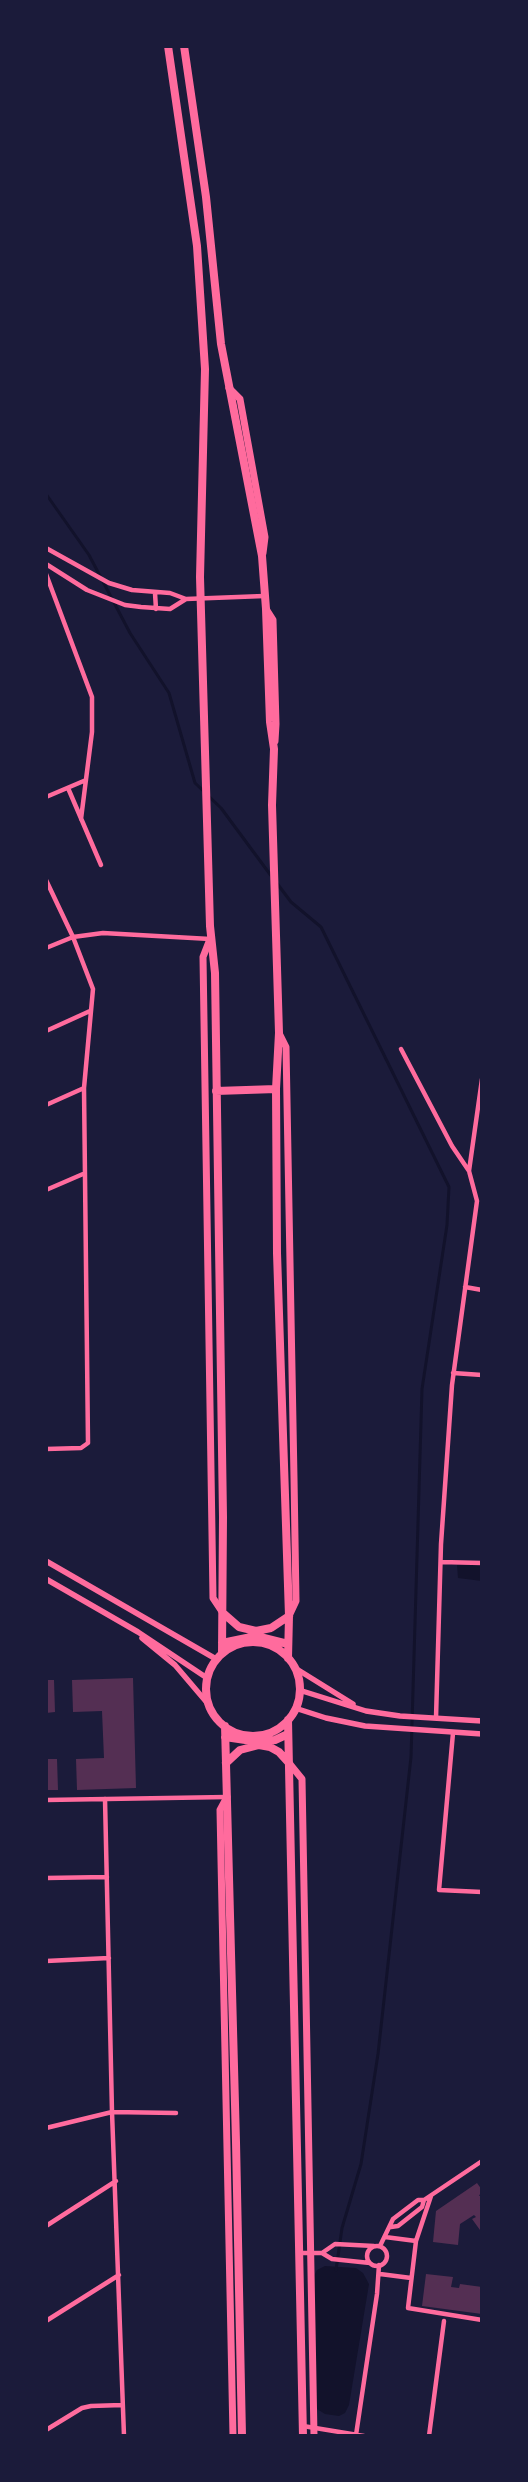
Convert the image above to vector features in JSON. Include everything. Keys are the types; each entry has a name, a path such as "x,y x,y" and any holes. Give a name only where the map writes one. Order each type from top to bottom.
{"highway":[{"path":"168,46 197,246 205,369 200,598 210,939 215,973 223,1517 222,1643 219,1656 207,1678 206,1692 208,1705 215,1717 225,1726 247,1735 262,1734 277,1729 288,1720 295,1708 300,1690 294,1668 288,1658 277,1648 263,1643 248,1642 234,1646 219,1656"},
{"path":"184,46 206,197 210,253 229,388 262,556 266,609 270,722 274,748 272,805 279,1033 276,1089 277,1253 289,1616 288,1658"},
{"path":"216,1091 276,1089"},
{"path":"223,1613 239,1627 256,1631 271,1628 289,1616"},
{"path":"222,1643 237,1638 256,1636 288,1644"},
{"path":"288,1720 301,2253 303,2436"},
{"path":"225,1726 228,1964 242,2436"},
{"path":"225,1738 259,1742 275,1740 288,1734"},
{"path":"226,1763 240,1750 259,1746 270,1747 279,1752 289,1763"}],"main road":[{"path":"210,939 202,957 213,1598 223,1613"},
{"path":"279,1033 286,1047 296,1600 289,1616"},
{"path":"289,1763 302,1779 317,2253 314,2436"},
{"path":"228,1964 233,2436"}],"street":[{"path":"46,548 75,562 109,583 132,590 170,593 186,599 264,596"},
{"path":"46,564 87,590 125,605 170,609 186,599"},
{"path":"46,574 92,697 92,732 81,819"},
{"path":"155,593 156,609"},
{"path":"46,797 86,780"},
{"path":"68,788 101,865"},
{"path":"46,880 73,938 93,989 84,1088 83,1174 88,1442 82,1448 46,1449"},
{"path":"46,948 73,938 103,933 210,939"},
{"path":"46,1031 90,1011"},
{"path":"401,1049 452,1146 469,1171 479,1201 453,1373 441,1562 436,1718"},
{"path":"469,1171 482,1080"},
{"path":"46,1104 84,1088"},
{"path":"476,1131 482,1132"},
{"path":"46,1190 83,1174"},
{"path":"465,1287 482,1290"},
{"path":"453,1373 482,1375"},
{"path":"46,1561 219,1656"},
{"path":"441,1562 482,1563"},
{"path":"46,1579 138,1632 207,1678"},
{"path":"138,1632 145,1642 186,1676 208,1705"},
{"path":"294,1668 341,1698 366,1711"},
{"path":"300,1690 366,1711 400,1716 482,1721"},
{"path":"295,1708 326,1718 365,1726 482,1734"},
{"path":"453,1733 439,1890 482,1892"},
{"path":"46,1800 227,1797"},
{"path":"105,1799 112,2112 124,2436"},
{"path":"46,1878 107,1877"},
{"path":"46,1961 109,1958"},
{"path":"46,2128 112,2112 176,2113"},
{"path":"380,2246 391,2227 393,2219 418,2200 424,2200 431,2196 482,2161"},
{"path":"46,2226 116,2181"},
{"path":"431,2196 416,2241 408,2308 482,2320"},
{"path":"391,2227 398,2226 422,2207 424,2200"},
{"path":"385,2237 416,2241"},
{"path":"301,2253 317,2253 332,2260 379,2265 384,2262 387,2256 385,2250 380,2246 336,2244 317,2253"},
{"path":"370,2263 367,2253 374,2246"},
{"path":"356,2434 380,2274 379,2265"},
{"path":"380,2274 411,2278"},
{"path":"46,2321 119,2275"},
{"path":"429,2436 444,2321"},
{"path":"46,2430 82,2408 122,2405"},
{"path":"303,2426 364,2436"}],"shaded area":[{"path":"457,1565 482,1565 482,1581 458,1578"},
{"path":"325,2266 356,2268 363,2273 369,2284 349,2405 345,2413 339,2416 325,2414 317,2409 316,2405 313,2278 317,2270"}],"building":[{"path":"133,1678 136,1788 77,1790 76,1759 104,1758 102,1711 73,1712 72,1680"},
{"path":"46,1680 54,1680 55,1712 46,1713"},
{"path":"46,1759 57,1759 58,1790 46,1790"},
{"path":"477,2183 482,2190 479,2196 482,2196 482,2229 480,2230 472,2219 476,2217 474,2215 460,2224 458,2245 433,2242 436,2211"},
{"path":"426,2274 453,2277 451,2287 459,2288 460,2284 482,2287 482,2314 422,2306"}],"waterway":[{"path":"46,494 89,555 130,633 169,693 195,783 221,808 272,877"},
{"path":"276,882 291,902 321,927 449,1187 447,1225 422,1389 411,1757 378,2054 361,2164 342,2228 336,2270"}]}
